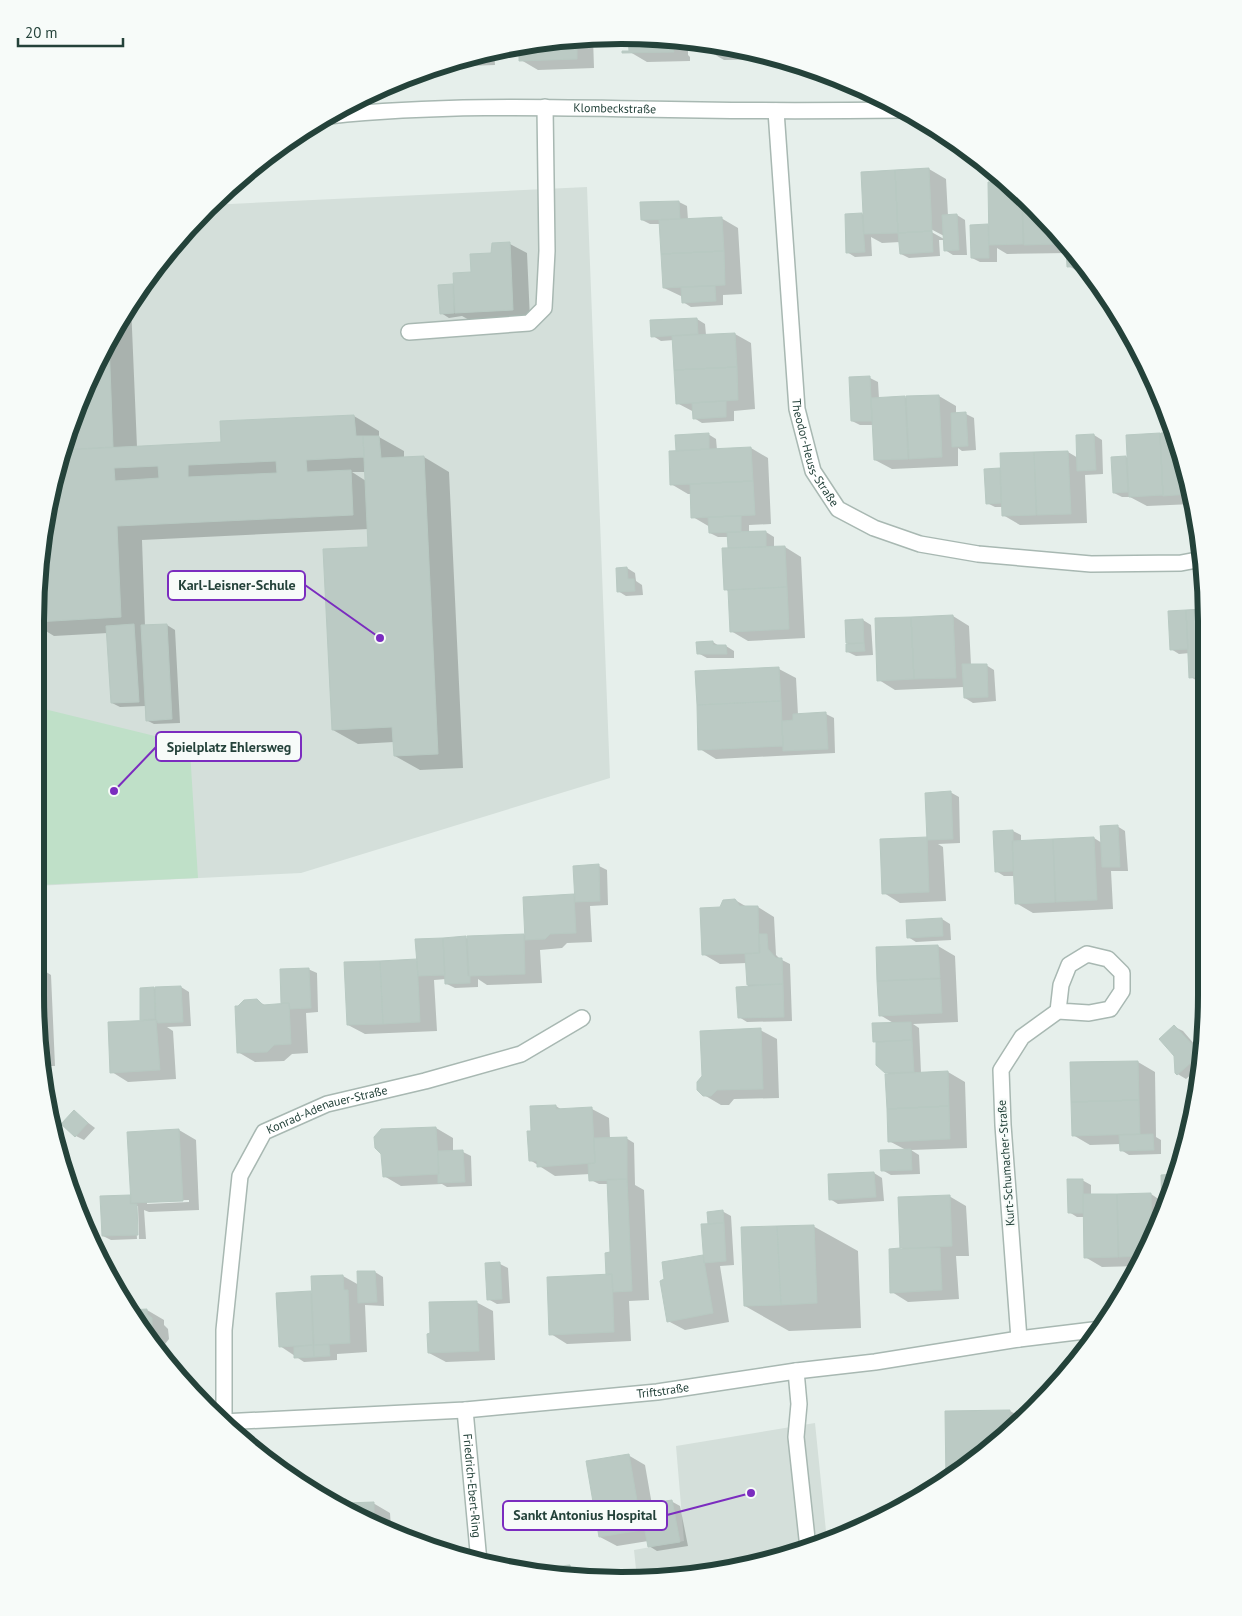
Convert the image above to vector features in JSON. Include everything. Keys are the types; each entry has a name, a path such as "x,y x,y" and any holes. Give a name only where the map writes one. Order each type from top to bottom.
{"street":[{"name":"Klombeckstraße","path":"344,114 505,107 776,111 889,110"},
{"path":"410,332 529,323 544,308 547,251 545,107"},
{"name":"Theodor-Heuss-Straße","path":"776,111 797,409 814,471 838,509 874,528 920,544 978,554 1091,564 1181,563 1195,560"},
{"path":"1087,954 1108,959 1122,973 1122,991 1110,1009 1089,1013 1058,1012 1061,984 1068,965 1087,954"},
{"name":"Kurt-Schumacher-Straße","path":"1019,1339 1001,1070 1022,1037 1058,1012"},
{"name":"Konrad-Adenauer-Straße","path":"223,1413 224,1330 240,1176 264,1132 327,1104 425,1081 521,1054 582,1018"},
{"name":"Triftstraße","path":"232,1422 465,1410 657,1392 1091,1330"},
{"path":"796,1371 799,1404 796,1437 807,1542"},
{"name":"Friedrich-Ebert-Ring","path":"465,1410 479,1555"}],"shaded area":[{"path":"587,187 610,778 301,873 44,886 45,583 55,508 63,472 74,435 88,400 121,332 163,270 187,240 222,204"},
{"path":"815,1423 826,1534 770,1553 734,1561 696,1567 636,1572 634,1550 684,1541 676,1446"}],"green space":[{"path":"44,709 159,737 189,735 198,878 44,885"}],"building":[{"path":"629,44 673,46 674,52 622,53 622,51 629,51"},
{"path":"577,46 577,59 519,61 519,53"},
{"path":"929,168 932,231 898,233 895,170"},
{"path":"895,170 898,233 864,234 861,172"},
{"path":"988,182 996,182 1022,206 1023,244 989,245"},
{"path":"679,201 680,219 641,220 640,202"},
{"path":"1022,207 1058,244 1024,245"},
{"path":"862,213 865,252 846,253 845,214"},
{"path":"957,214 959,250 944,251 942,215"},
{"path":"722,217 724,251 661,254 659,220"},
{"path":"988,224 989,258 971,258 970,225"},
{"path":"932,231 933,252 900,254 898,233"},
{"path":"510,242 513,310 455,313 453,273 471,272 470,254 491,253 492,243"},
{"path":"724,251 725,285 663,288 661,254"},
{"path":"1066,254 1076,266 1067,267"},
{"path":"453,284 454,313 440,314 438,285"},
{"path":"715,286 716,301 682,303 681,287"},
{"path":"697,318 698,334 651,337 650,320"},
{"path":"735,333 737,367 674,370 672,336"},
{"path":"109,354 113,447 70,450 88,400"},
{"path":"737,367 738,400 676,404 674,370"},
{"path":"870,376 872,421 851,421 849,377"},
{"path":"939,395 942,457 909,459 906,396"},
{"path":"905,396 908,459 874,460 871,398"},
{"path":"726,401 726,417 693,419 692,403"},
{"path":"966,412 968,446 952,447 951,413"},
{"path":"354,415 356,436 363,436 364,457 306,460 307,472 351,470 353,515 117,526 121,617 44,622 45,583 49,546 55,508 70,450 221,442 220,421","holes":["276,461 277,473 188,477 188,465","158,466 159,478 115,481 114,468"]},
{"path":"709,433 709,449 676,451 675,435"},
{"path":"1160,433 1163,495 1129,497 1126,435"},
{"path":"1161,433 1167,433 1168,435 1184,494 1163,496"},
{"path":"1094,434 1096,470 1077,471 1076,435"},
{"path":"363,436 379,436 381,458 424,456 438,754 394,756 392,727 332,730 323,549 368,547"},
{"path":"751,447 753,481 670,485 669,451"},
{"path":"1068,451 1071,514 1037,515 1034,452"},
{"path":"1034,452 1036,515 1002,516 1000,453"},
{"path":"1126,456 1128,492 1113,493 1111,457"},
{"path":"1000,468 1001,503 986,504 984,469"},
{"path":"753,481 755,515 691,518 690,484"},
{"path":"741,516 741,532 709,533 708,517"},
{"path":"766,531 766,547 728,548 727,532"},
{"path":"785,546 787,587 724,590 722,548"},
{"path":"627,567 628,579 634,579 635,591 617,592 616,568"},
{"path":"787,587 789,629 730,632 728,590"},
{"path":"1198,609 1198,677 1189,678 1186,610"},
{"path":"1186,610 1188,649 1170,650 1168,611"},
{"path":"953,615 956,678 914,679 911,617"},
{"path":"911,617 914,679 877,681 875,618"},
{"path":"863,619 864,643 846,643 845,620"},
{"path":"134,624 139,702 111,703 106,626"},
{"path":"167,624 172,719 146,721 141,625"},
{"path":"713,641 713,645 726,645 727,654 697,654 696,642"},
{"path":"864,643 865,651 846,652 846,644"},
{"path":"962,664 987,664 988,697 964,698"},
{"path":"779,667 781,701 697,705 695,671"},
{"path":"781,701 783,746 698,750 697,705"},
{"path":"826,712 828,749 783,751 782,721 793,720 793,714"},
{"path":"951,791 953,839 927,840 925,793"},
{"path":"1118,825 1120,867 1102,867 1100,826"},
{"path":"1013,830 1013,871 995,872 993,831"},
{"path":"927,837 929,892 882,894 880,839"},
{"path":"1094,837 1097,900 1056,902 1053,839"},
{"path":"1053,839 1055,902 1015,904 1012,841"},
{"path":"599,864 600,901 575,902 573,866"},
{"path":"574,894 576,933 550,934 545,939 525,940 523,897"},
{"path":"735,899 740,906 758,906 759,953 702,955 700,908 720,907 723,900"},
{"path":"942,918 943,936 907,938 906,920"},
{"path":"524,934 525,974 469,976 467,936"},
{"path":"759,934 767,934 768,949 776,958 782,958 783,984 747,985 745,954 760,953"},
{"path":"466,936 470,983 445,984 443,938"},
{"path":"443,938 445,975 418,976 415,939"},
{"path":"938,945 940,978 877,981 876,947"},
{"path":"417,959 420,1022 383,1024 380,961"},
{"path":"380,961 383,1024 347,1025 344,962"},
{"path":"309,968 311,1008 290,1009 289,1003 281,1003 280,969"},
{"path":"940,979 942,1013 879,1016 877,981"},
{"path":"783,984 784,1017 738,1018 736,987"},
{"path":"181,986 183,1022 158,1023 156,1019 155,987"},
{"path":"154,987 155,1019 140,1020 140,988"},
{"path":"257,999 263,1005 289,1003 291,1044 274,1045 267,1052 237,1053 235,1006 238,1006 244,1000"},
{"path":"156,1020 160,1070 110,1073 108,1022"},
{"path":"911,1022 912,1040 873,1042 872,1023"},
{"path":"1174,1025 1195,1048 1194,1060 1177,1075 1175,1073 1174,1056 1159,1039"},
{"path":"761,1028 763,1089 717,1090 711,1096 703,1096 697,1090 697,1082 702,1076 700,1031"},
{"path":"912,1040 914,1072 885,1073 876,1065 876,1042"},
{"path":"1138,1061 1139,1100 1071,1102 1070,1062"},
{"path":"948,1071 949,1106 887,1109 885,1074"},
{"path":"1139,1100 1140,1134 1072,1136 1071,1102"},
{"path":"556,1105 556,1109 592,1107 595,1163 537,1167 537,1161 529,1161 527,1131 531,1131 530,1106"},
{"path":"949,1106 950,1139 888,1142 887,1109"},
{"path":"74,1110 88,1123 75,1137 61,1124"},
{"path":"436,1127 439,1174 383,1177 381,1154 375,1148 374,1137 381,1129"},
{"path":"179,1129 183,1201 131,1203 127,1132"},
{"path":"1153,1134 1154,1150 1120,1151 1119,1135"},
{"path":"627,1137 627,1179 589,1181 588,1164 595,1163 594,1138"},
{"path":"911,1149 912,1170 881,1171 880,1150"},
{"path":"463,1150 465,1182 438,1183 438,1151"},
{"path":"874,1172 876,1197 829,1200 828,1174"},
{"path":"1170,1174 1162,1197 1161,1175"},
{"path":"607,1179 627,1179 632,1291 613,1292 612,1274 606,1275 605,1253 610,1252"},
{"path":"1067,1179 1083,1179 1083,1213 1068,1213"},
{"path":"1151,1193 1152,1221 1136,1256 1119,1257 1117,1194"},
{"path":"1083,1194 1117,1194 1118,1257 1084,1258"},
{"path":"130,1195 130,1204 137,1204 138,1235 102,1236 100,1196"},
{"path":"950,1195 952,1246 900,1249 898,1197"},
{"path":"723,1210 724,1223 708,1224 707,1212"},
{"path":"724,1223 726,1261 704,1263 701,1224"},
{"path":"814,1225 817,1303 781,1305 777,1226"},
{"path":"777,1226 781,1305 744,1306 741,1227"},
{"path":"940,1248 942,1290 890,1293 889,1249"},
{"path":"703,1255 713,1313 667,1322 660,1281 664,1279 662,1262"},
{"path":"500,1262 502,1299 487,1300 485,1263"},
{"path":"357,1271 375,1271 377,1302 358,1303"},
{"path":"612,1274 614,1332 549,1335 547,1277"},
{"path":"343,1275 344,1290 348,1290 350,1343 314,1345 311,1276"},
{"path":"311,1291 313,1345 279,1347 276,1293"},
{"path":"477,1301 479,1351 428,1353 427,1334 430,1333 429,1302"},
{"path":"147,1309 147,1314 152,1318 151,1330 141,1316 137,1310"},
{"path":"313,1345 314,1357 294,1358 294,1347"},
{"path":"314,1345 329,1345 330,1356 314,1357"},
{"path":"1010,1410 1010,1421 946,1472 945,1411"},
{"path":"629,1454 642,1530 599,1537 586,1461"},
{"path":"672,1500 680,1542 648,1547 640,1505"},
{"path":"374,1502 374,1517 347,1503"},
{"path":"570,1565 571,1570 548,1567"}],"place":[{"name":"Karl-Leisner-Schule","path":"380,638"},
{"name":"Spielplatz Ehlersweg","path":"114,791"},
{"name":"Sankt Antonius Hospital","path":"751,1493"}]}
